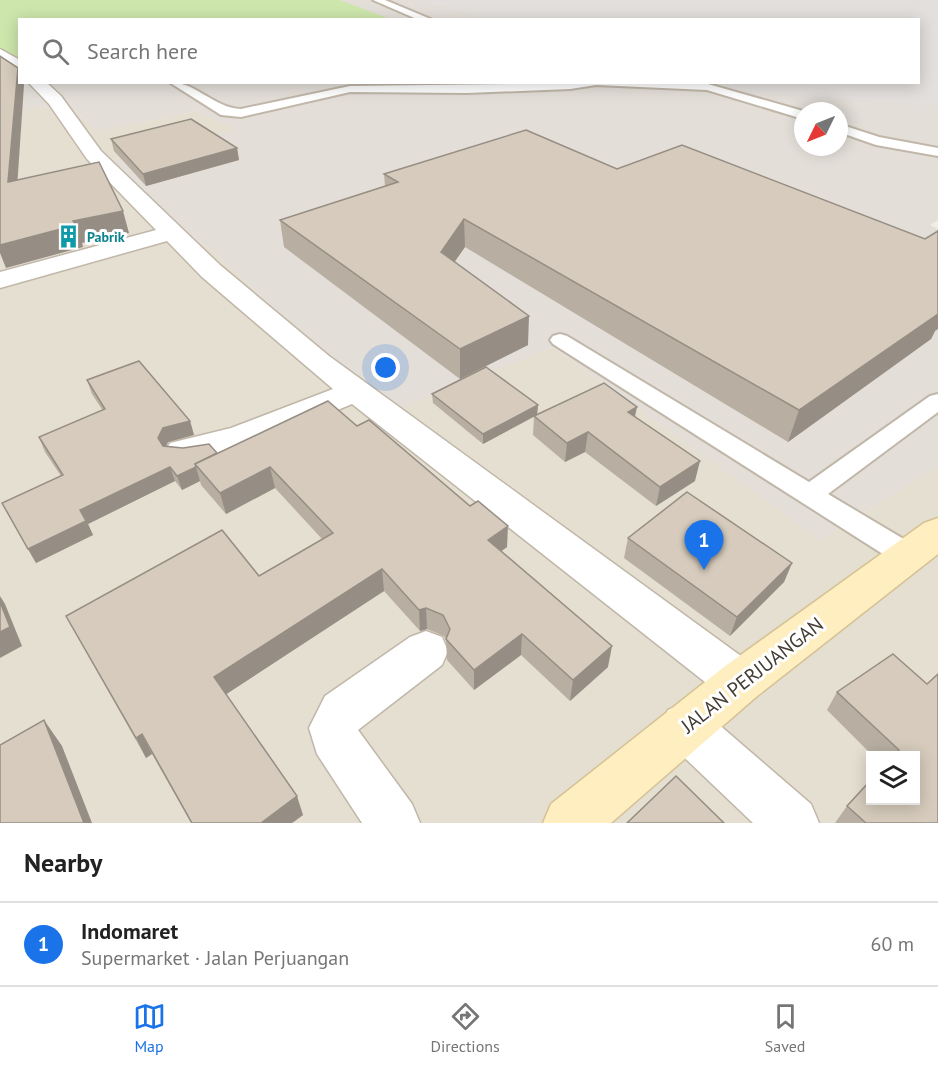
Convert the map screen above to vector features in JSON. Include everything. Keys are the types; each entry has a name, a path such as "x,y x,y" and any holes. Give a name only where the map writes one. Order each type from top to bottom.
{"street":[{"path":"0,54 18,66"},
{"path":"38,84 55,100 94,155 254,310 356,391 740,682"},
{"path":"0,280 174,232"},
{"path":"182,451 240,436 356,391"},
{"name":"JALAN PERJUANGAN","path":"570,823 740,682 922,544"},
{"path":"393,823 334,737 333,728 342,712 426,651"},
{"path":"685,726 792,823"}],"lane":[{"path":"377,0 424,18"},
{"path":"178,84 225,111 241,113 350,89 467,90 583,84"},
{"path":"619,84 681,85 726,91 794,112"},
{"path":"848,131 876,141 938,152"},
{"path":"560,340 810,494 922,544"},
{"path":"810,494 938,401"}],"shaded area":[{"path":"340,0 938,0 938,220 930,225 938,229 938,466 820,540 553,347 389,414 221,259 104,162 237,130 197,111 98,132 68,104 0,115 19,84 920,84 920,18 385,18"},
{"path":"420,0 938,0 938,106 727,90 706,84 920,84 920,18 480,18"},
{"path":"68,104 98,132 197,111 238,130 104,162 221,259 388,413 553,347 820,540 938,466 938,823 0,823 0,115"}],"green space":[{"path":"0,0 340,0 387,18 18,18 18,67 0,59"}],"building":[{"path":"0,56 18,68 8,182 99,162 123,211 73,221 76,225 0,245"},
{"path":"191,119 237,148 143,174 111,139"},
{"path":"526,130 617,169 682,145 925,239 938,231 938,314 799,410 464,219 441,252 529,316 460,349 280,220 398,182 384,174"},
{"path":"139,361 190,421 163,428 158,438 163,446 183,448 209,444 217,453 177,476 170,467 80,510 86,521 28,549 2,503 63,475 39,437 105,409 87,380"},
{"path":"486,367 538,405 483,434 432,394"},
{"path":"604,383 637,407 628,412 700,461 660,487 588,432 567,443 534,416"},
{"path":"328,401 357,426 369,420 470,506 478,501 508,526 488,540 612,646 573,680 522,634 474,670 446,639 450,629 443,615 426,608 419,610 382,569 214,677 297,796 261,823 192,823 142,734 136,738 66,616 222,530 259,576 333,533 270,467 220,493 195,464"},
{"path":"687,492 792,563 737,617 628,538"},
{"path":"0,602 10,627 0,632"},
{"path":"893,654 927,684 938,674 938,823 866,823 847,806 866,785 866,805 920,805 920,751 898,751 837,692"},
{"path":"44,720 84,823 0,823 0,745"},
{"path":"676,776 724,823 627,823"}],"place":[{"name":"Pabrik","path":"69,237"},
{"name":"Indomaret","path":"704,570"}]}
